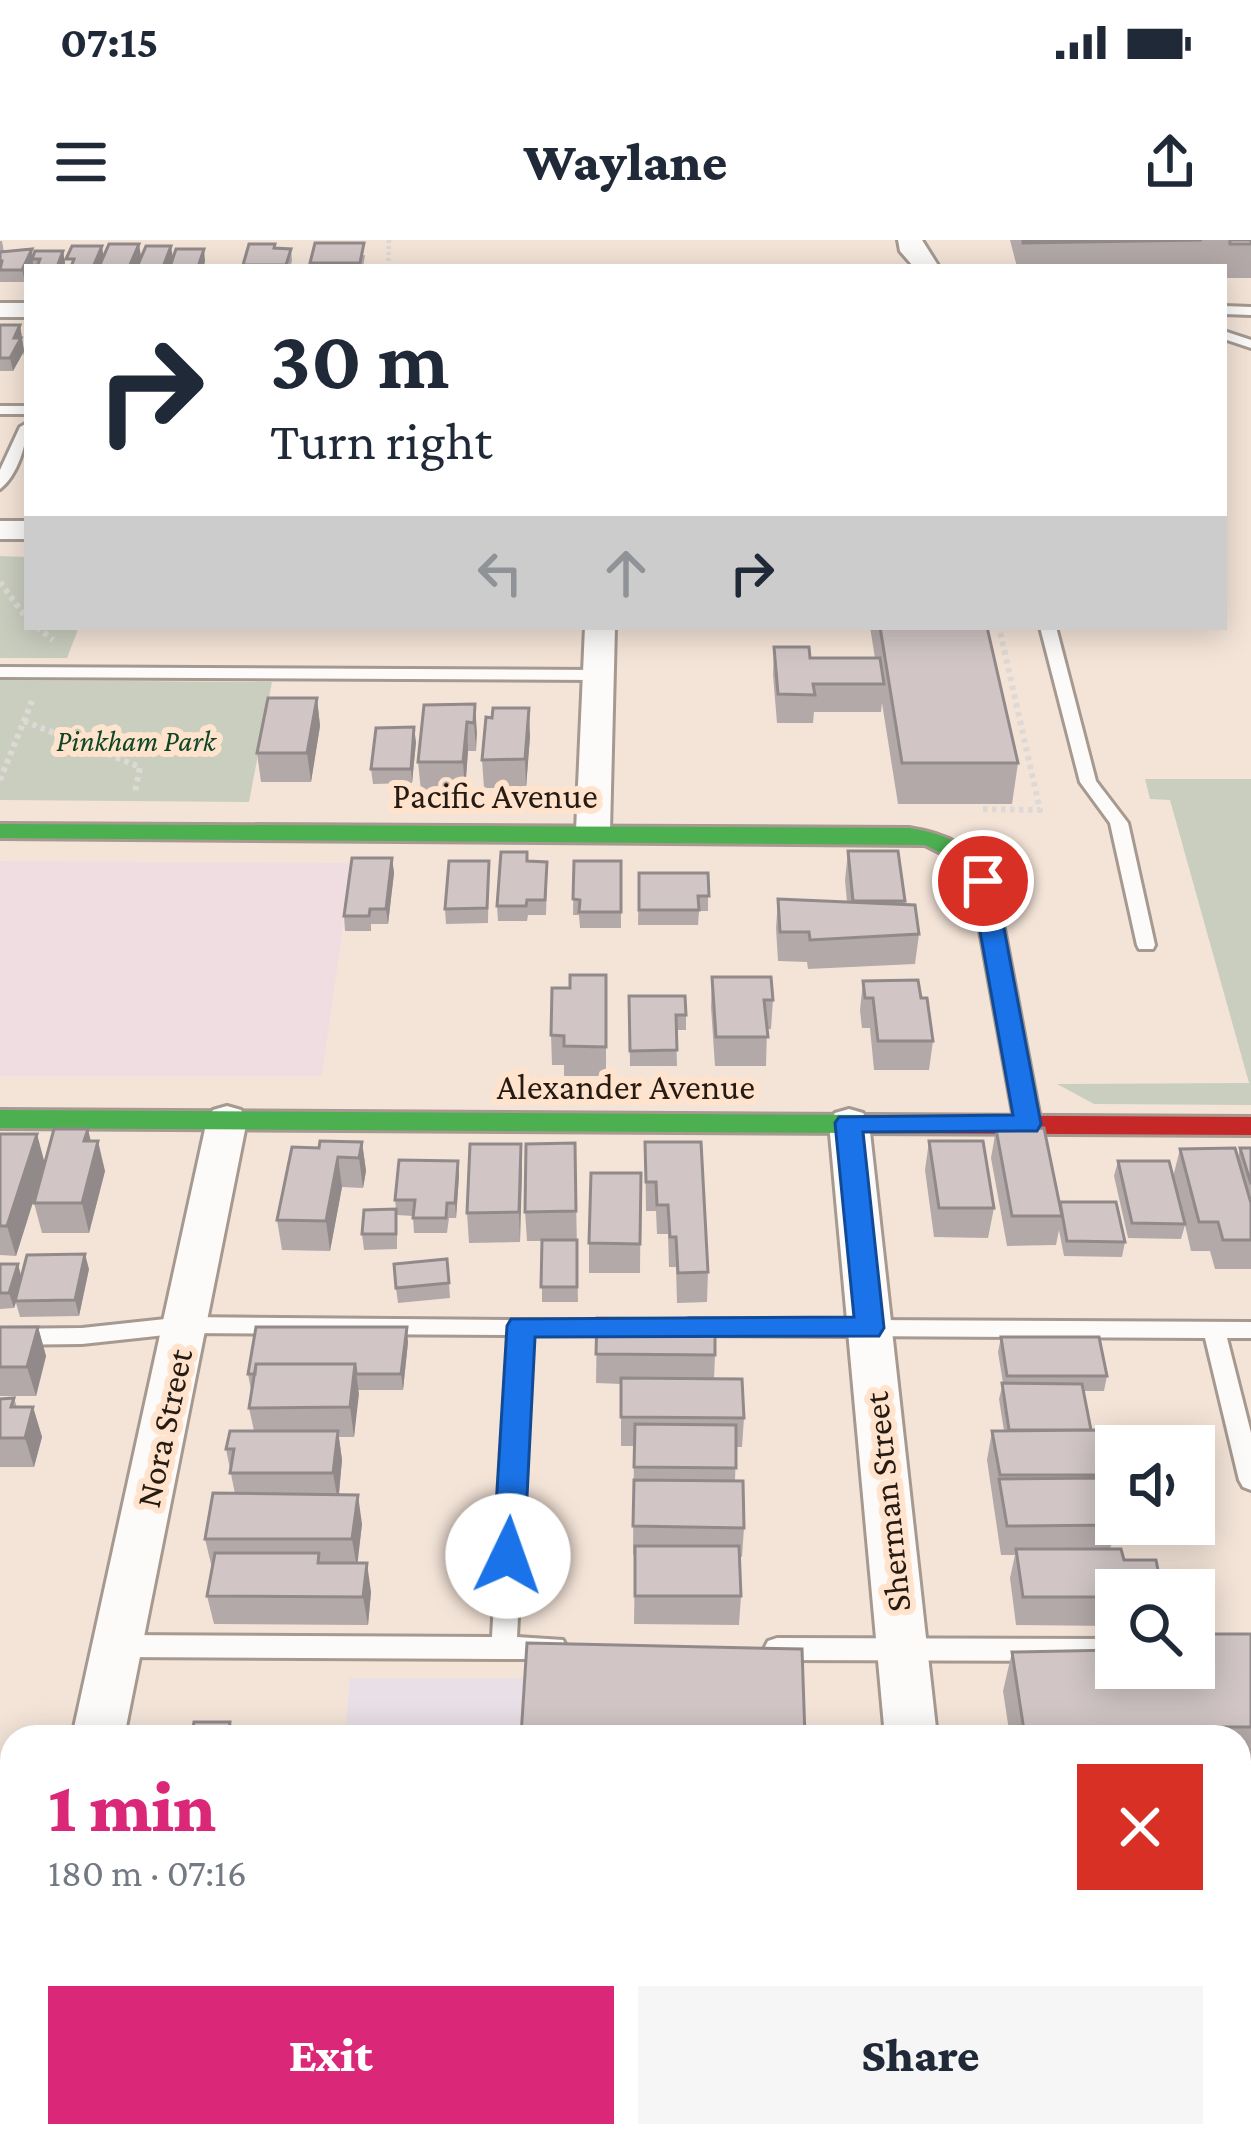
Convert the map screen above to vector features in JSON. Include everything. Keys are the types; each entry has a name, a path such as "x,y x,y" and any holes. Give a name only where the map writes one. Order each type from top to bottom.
{"street":[{"path":"593,831 600,630"},
{"name":"Pacific Avenue","path":"0,830 923,836 963,852 978,870 1028,1124"},
{"name":"Alexander Avenue","path":"0,1119 1251,1126"},
{"name":"Nora Street","path":"101,1725 227,1120"},
{"name":"Sherman Street","path":"849,1123 910,1725"}],"lane":[{"path":"0,485 24,433"},
{"path":"1049,630 1088,782 1119,823 1146,945"},
{"path":"0,672 598,675"},
{"path":"0,1337 82,1336 184,1325 1251,1330"},
{"path":"503,1648 521,1326"},
{"path":"1214,1330 1251,1480"},
{"path":"117,1646 572,1648"},
{"path":"754,1648 1095,1650"}],"path":[{"path":"0,582 24,615"},
{"path":"41,630 54,641"},
{"path":"965,809 1040,810 1000,630"},
{"path":"24,721 85,750 140,767 133,806"}],"shaded area":[{"path":"0,861 352,863 322,1076 0,1076"},
{"path":"350,1678 794,1678 799,1725 346,1725"}],"green space":[{"path":"0,556 24,557 24,630 78,630 67,658 0,658"},
{"name":"Pinkham Park","path":"0,680 272,682 249,802 0,800"},
{"path":"1145,779 1251,779 1251,1105 1094,1104 1057,1084 1249,1083 1170,800 1150,799"}],"building":[{"path":"1023,240 1202,240 1023,243"},
{"path":"315,243 364,243 360,263 310,263"},
{"path":"109,244 139,244 130,264 100,264"},
{"path":"249,244 291,249 286,264 243,264"},
{"path":"72,246 102,246 94,264 72,264 74,259 66,259"},
{"path":"146,246 171,246 164,264 138,264"},
{"path":"32,249 22,270 0,270 0,252"},
{"path":"176,249 204,249 199,264 171,264"},
{"path":"35,251 63,251 58,264 38,264 40,259 32,259"},
{"path":"0,325 20,325 14,338 21,338 10,358 0,358"},
{"path":"880,630 988,630 1018,763 902,763"},
{"path":"774,647 809,647 810,658 880,658 884,684 813,684 815,695 778,694"},
{"path":"268,698 317,698 307,753 257,753"},
{"path":"475,704 474,723 467,722 463,762 418,762 424,705"},
{"path":"493,708 529,708 525,759 482,760 486,717 492,718"},
{"path":"414,727 411,769 371,769 376,728"},
{"path":"848,851 898,851 905,901 853,901"},
{"path":"501,852 527,852 527,861 547,862 545,900 497,906"},
{"path":"352,858 392,858 386,909 370,909 369,916 344,916"},
{"path":"449,861 489,861 487,908 445,909"},
{"path":"574,861 621,861 621,912 579,912 580,900 573,899"},
{"path":"639,873 708,873 709,896 698,896 699,910 639,910"},
{"path":"778,899 915,905 919,934 810,940 809,932 780,932"},
{"path":"570,975 606,975 606,1047 564,1046 564,1036 551,1035 552,988 570,988"},
{"path":"712,977 771,977 773,1000 764,1000 768,1037 716,1037"},
{"path":"918,980 921,998 927,998 933,1041 878,1041 873,998 865,998 863,981"},
{"path":"629,996 685,996 686,1015 676,1015 677,1050 630,1051"},
{"path":"1044,1128 1062,1216 1012,1216 996,1129"},
{"path":"54,1129 88,1129 84,1141 98,1141 82,1203 34,1203"},
{"path":"0,1134 37,1134 7,1226 0,1226"},
{"path":"320,1141 362,1142 359,1158 338,1157 326,1221 277,1220 292,1147 319,1148"},
{"path":"929,1141 983,1141 994,1208 939,1208"},
{"path":"645,1142 701,1142 708,1272 678,1273 668,1205 657,1205 656,1182 646,1182"},
{"path":"575,1143 576,1211 525,1212 526,1144"},
{"path":"470,1144 521,1144 519,1212 467,1213"},
{"path":"1235,1148 1251,1203 1251,1240 1223,1240 1218,1222 1199,1222 1180,1149"},
{"path":"1240,1148 1251,1148 1251,1184"},
{"path":"399,1160 458,1161 455,1203 447,1203 446,1218 413,1218 415,1200 395,1200"},
{"path":"1118,1161 1169,1161 1185,1224 1132,1223"},
{"path":"591,1173 641,1173 640,1244 589,1243"},
{"path":"1060,1202 1116,1202 1125,1242 1067,1241"},
{"path":"396,1209 396,1234 362,1234 364,1210"},
{"path":"542,1240 577,1240 577,1287 541,1287"},
{"path":"85,1254 75,1300 15,1301 27,1255"},
{"path":"447,1259 449,1283 396,1288 394,1264"},
{"path":"0,1264 18,1264 9,1293 0,1293"},
{"path":"597,1318 715,1319 715,1355 596,1354"},
{"path":"0,1327 38,1327 27,1367 0,1367"},
{"path":"256,1327 407,1327 401,1374 356,1374 355,1364 256,1364 255,1374 248,1374"},
{"path":"1001,1337 1099,1337 1107,1376 1007,1376"},
{"path":"256,1364 355,1364 350,1407 249,1408"},
{"path":"621,1378 742,1379 744,1418 621,1417"},
{"path":"1002,1383 1082,1384 1091,1430 1009,1430"},
{"path":"14,1398 11,1407 33,1407 25,1438 0,1438 0,1399"},
{"path":"635,1424 736,1425 736,1468 634,1467"},
{"path":"1095,1430 1095,1475 1000,1475 992,1431"},
{"path":"230,1431 338,1431 333,1473 230,1473 234,1449 226,1449"},
{"path":"1095,1478 1095,1525 1007,1526 999,1479"},
{"path":"634,1480 743,1481 744,1528 633,1526"},
{"path":"213,1493 358,1495 352,1539 205,1539"},
{"path":"635,1546 739,1546 741,1596 635,1596"},
{"path":"1016,1549 1121,1549 1124,1560 1156,1560 1158,1569 1095,1569 1095,1597 1023,1597"},
{"path":"215,1553 319,1553 318,1563 367,1563 363,1597 207,1596"},
{"path":"1215,1634 1251,1634 1251,1725 1023,1725 1012,1652 1095,1650 1095,1689 1215,1689"},
{"path":"527,1643 802,1649 805,1725 522,1725"},
{"path":"194,1722 230,1722 230,1725"}],"traffic: fast":[{"path":"0,831 909,835 932,840 961,854 983,881 1028,1124"},
{"path":"0,1119 863,1124"}],"traffic: jam":[{"path":"863,1124 1251,1126"}],"route":[{"path":"508,1556 521,1326 869,1328 849,1123 1028,1124 983,881"}]}
